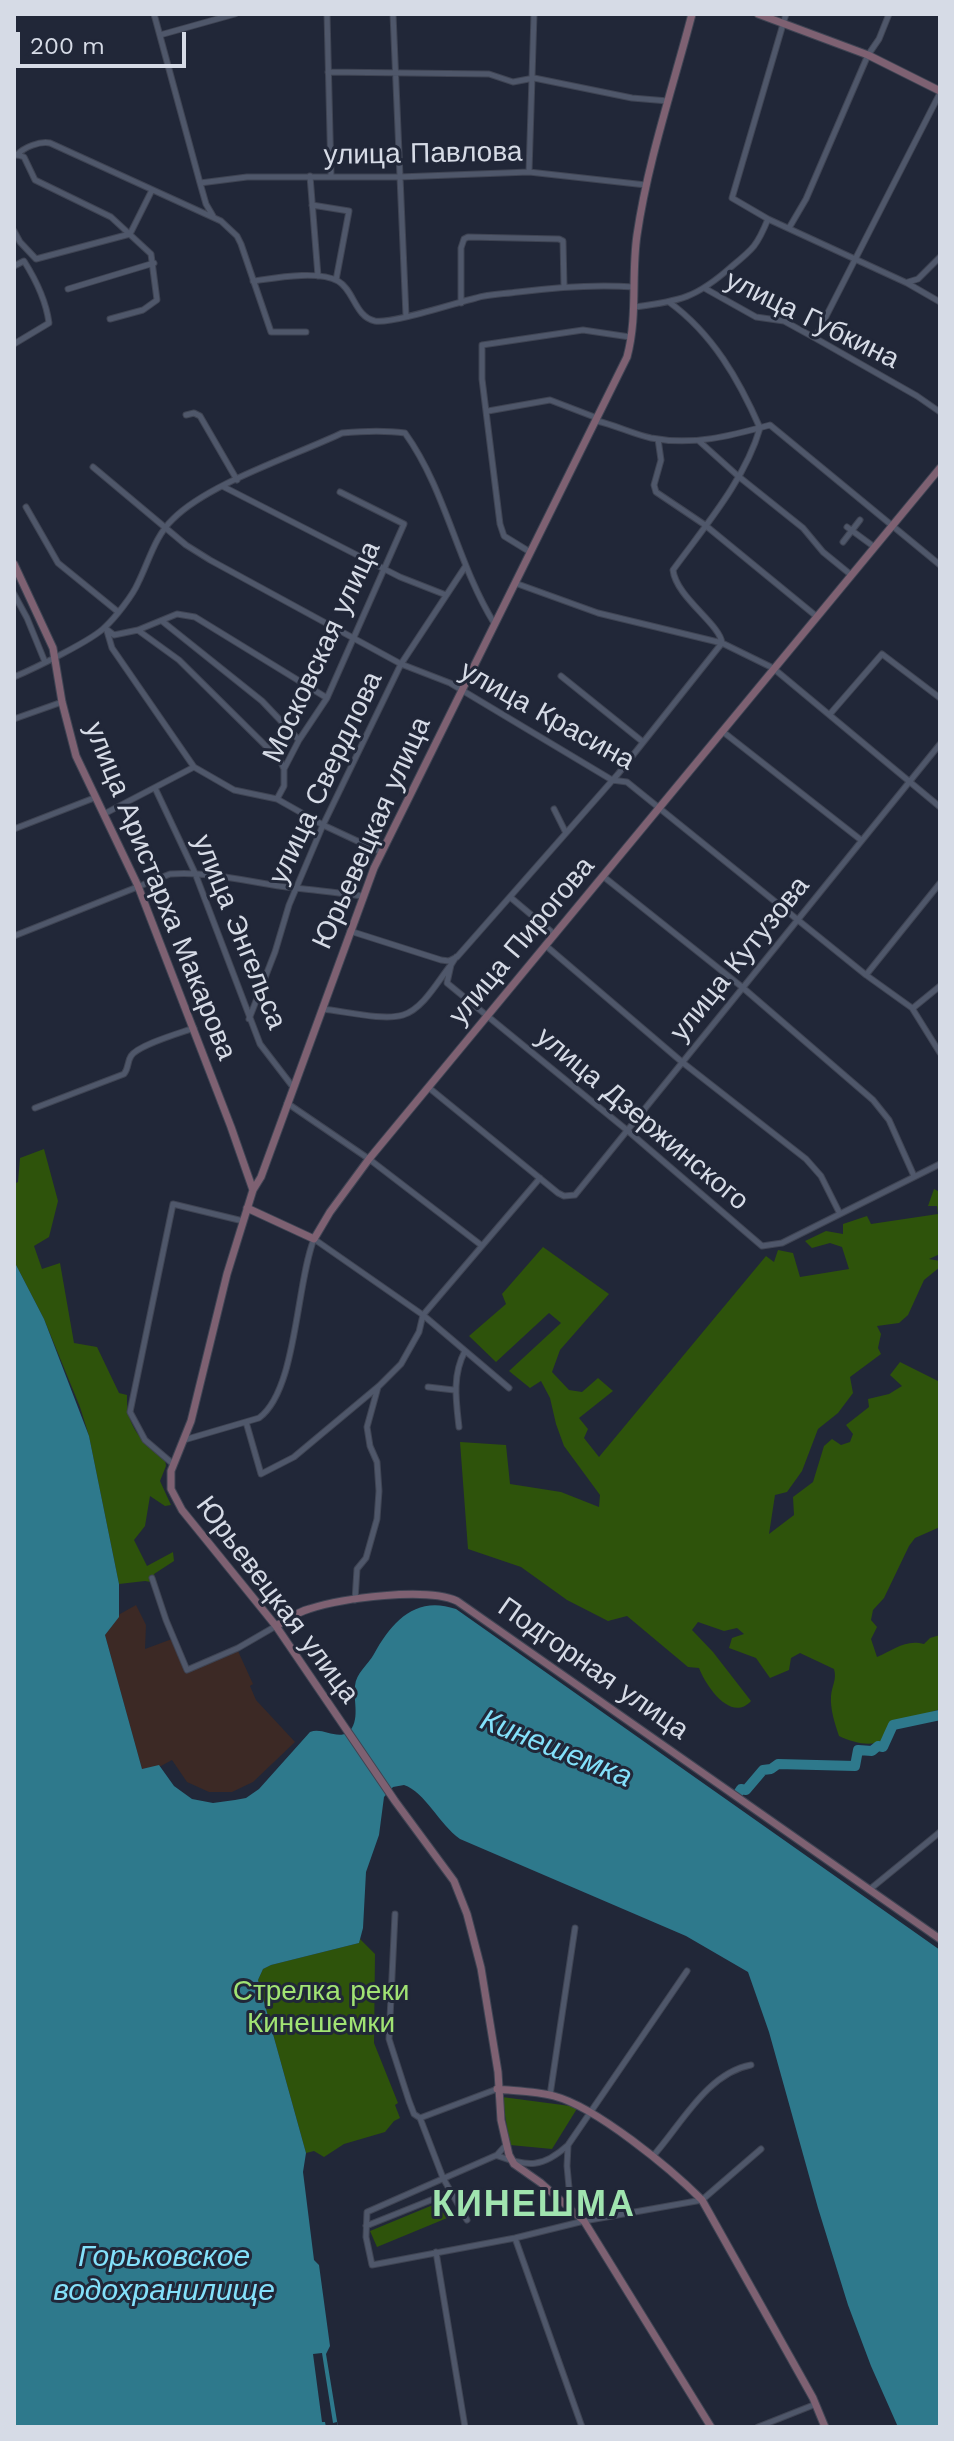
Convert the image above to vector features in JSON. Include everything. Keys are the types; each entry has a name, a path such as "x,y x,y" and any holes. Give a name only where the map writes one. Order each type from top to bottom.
{"street":[{"path":"154,14 206,204 214,217"},
{"path":"160,35 235,14"},
{"path":"327,14 331,175"},
{"path":"393,14 406,316"},
{"path":"529,172 534,14"},
{"name":"Юрьевецкая улица","path":"514,2164 505,2144 497,2089 498,2072 481,1968 462,1898 450,1875 395,1801 276,1626 182,1510 171,1489 170,1480 173,1464 184,1440 247,1208 261,1177 362,896 460,690 624,364 635,307 637,236 692,14"},
{"path":"758,14 868,55 940,92 815,338"},
{"path":"786,14 732,198 768,219 907,283 940,302"},
{"path":"789,228 806,199 889,14"},
{"path":"328,72 489,74 513,82 534,78 632,98 669,101"},
{"path":"15,154 44,142 50,143 214,217 237,236 271,332 306,332"},
{"path":"15,154 24,157 35,180 104,212 151,254 157,300 143,310 110,319"},
{"name":"улица Павлова","path":"200,183 247,177 399,177 529,172 647,186"},
{"path":"310,176 318,276"},
{"path":"14,231 36,259 130,234 152,190"},
{"path":"312,205 349,211 336,280"},
{"path":"635,307 669,302 706,289 751,252 768,219"},
{"path":"461,303 461,248 468,237 563,241 564,286"},
{"path":"907,283 918,279 940,257"},
{"path":"14,266 24,261 42,294 49,323 14,344"},
{"path":"68,289 154,263"},
{"path":"253,281 318,276 336,280 369,319 386,321 477,297 564,286 635,287"},
{"name":"улица Губкина","path":"706,289 756,317 784,321 940,412"},
{"path":"669,302 682,311 726,359 760,428 755,447 738,476 673,574 698,612 720,635 722,643"},
{"path":"530,552 504,536 500,524 482,379 482,345 583,330 631,337"},
{"path":"488,411 550,400 597,420 658,439 699,441 770,425 940,565"},
{"path":"186,415 194,413 200,416 237,480"},
{"path":"14,677 106,629 139,583 150,554 165,528 181,512 223,486 342,433 385,430 405,433 420,453 457,539 465,567 494,623"},
{"path":"658,439 661,460 653,489 705,525 816,616"},
{"path":"699,441 803,528 823,552 850,574"},
{"name":"улица Красина","path":"93,467 186,545 210,560 401,664 450,683 612,780 627,782 866,975 912,1008 940,1053"},
{"name":"улица Пирогова","path":"184,1440 259,1418 268,1412 286,1368 306,1263 314,1239 330,1212 428,1087 940,468"},
{"path":"223,486 382,568 446,595"},
{"name":"Московская улица","path":"277,799 284,786 284,769 327,698 403,523 340,492"},
{"path":"26,507 58,563 117,611"},
{"path":"843,542 850,528 860,520"},
{"path":"850,528 873,546"},
{"name":"улица Аристарха Макарова","path":"14,564 55,656 62,702 76,756 138,886 253,1190"},
{"name":"улица Свердлова","path":"249,1019 289,905 323,825 401,664 465,567"},
{"path":"515,583 620,619 722,643 773,668 940,807"},
{"path":"14,594 45,662"},
{"path":"106,629 114,635 138,630 177,614 195,617 327,698"},
{"path":"162,621 252,692 299,740"},
{"path":"106,629 112,648 194,767 234,790 277,799 381,852"},
{"path":"138,630 179,660 280,760 284,769"},
{"path":"321,1009 405,1015 422,1002 456,957 612,780 722,643"},
{"path":"830,714 882,654 940,698"},
{"path":"561,676 643,742"},
{"path":"14,719 62,702"},
{"path":"722,731 861,840"},
{"name":"улица Кутузова","path":"540,1178 558,1193 570,1197 580,1191 940,744"},
{"path":"104,814 194,767"},
{"name":"улица Энгельса","path":"155,788 195,873 260,1044 293,1087"},
{"path":"14,829 94,798"},
{"path":"554,809 566,833"},
{"path":"14,936 170,874 195,873 362,896"},
{"path":"604,877 742,987 873,1100 889,1120 914,1176"},
{"path":"866,975 940,883"},
{"path":"510,897 554,934"},
{"path":"350,931 441,960 456,957"},
{"path":"545,945 682,1062 806,1159 821,1176 840,1214 940,1164"},
{"name":"улица Дзержинского","path":"451,965 447,983 762,1246 774,1246 840,1214"},
{"path":"912,1008 940,986"},
{"path":"35,1108 124,1074 128,1069 128,1059 135,1051 194,1028"},
{"path":"246,1422 261,1474 294,1457 401,1364 419,1332 423,1315 540,1178 428,1087"},
{"path":"287,1103 369,1159 481,1245"},
{"path":"173,1464 145,1440 130,1412 173,1204 243,1221"},
{"path":"247,1208 314,1239 423,1315 509,1388"},
{"path":"459,1427 454,1390 465,1351"},
{"path":"355,1600 357,1569 366,1558 377,1519 377,1462 367,1427 379,1386"},
{"path":"428,1387 454,1390"},
{"name":"Подгорная улица","path":"152,1578 187,1670 238,1648 310,1608 428,1593 457,1601 940,1939"},
{"path":"869,1890 940,1832"},
{"path":"395,1914 389,2039 414,2114 420,2118 443,2178 467,2220"},
{"path":"550,2095 575,1928"},
{"path":"514,2164 543,2161 568,2145 687,1971"},
{"path":"652,2157 713,2083 728,2073 751,2065"},
{"path":"420,2118 497,2089 550,2095 589,2112 680,2178 702,2200 816,2404 825,2427"},
{"path":"505,2144 497,2155 367,2212 372,2265 702,2200 761,2149"},
{"path":"568,2145 571,2209"},
{"path":"497,2155 514,2164 584,2221 711,2427"},
{"path":"366,2226 451,2192"},
{"path":"515,2238 582,2427"},
{"path":"436,2252 465,2427"},
{"path":"758,2427 816,2404"}],"shaded area":[{"path":"136,1605 146,1625 145,1649 172,1639 192,1669 238,1651 253,1684 250,1686 256,1700 295,1742 253,1782 232,1792 209,1792 187,1782 172,1760 161,1766 142,1769 105,1635 120,1614"}],"green space":[{"path":"44,1149 58,1201 49,1237 34,1246 42,1269 60,1263 74,1343 97,1347 119,1393 127,1395 132,1425 149,1446 165,1459 166,1466 160,1481 171,1505 165,1506 150,1496 145,1526 134,1540 147,1566 173,1552 174,1561 154,1574 157,1583 119,1584 89,1436 80,1407 44,1319 14,1261 14,1184 18,1182 20,1158"},
{"path":"934,1189 940,1192 940,1254 929,1259 940,1261 940,1267 924,1280 908,1315 899,1323 877,1326 881,1334 878,1348 881,1354 850,1377 853,1393 838,1413 818,1429 802,1471 787,1492 775,1495 769,1534 794,1515 793,1497 813,1482 824,1446 832,1439 841,1445 850,1442 853,1434 846,1425 869,1407 868,1399 889,1394 902,1386 890,1375 900,1362 940,1382 940,1527 915,1538 909,1546 884,1598 873,1610 871,1620 877,1627 871,1639 877,1657 905,1644 924,1644 940,1635 940,1709 898,1723 887,1738 880,1741 865,1744 848,1740 839,1736 832,1711 834,1669 800,1653 791,1658 789,1670 770,1678 756,1658 729,1648 732,1638 744,1634 737,1628 724,1631 698,1622 692,1630 751,1701 735,1708 720,1700 699,1668 688,1667 627,1616 608,1621 567,1600 521,1567 468,1549 460,1442 506,1445 510,1484 561,1492 599,1507 600,1495 564,1446 550,1398 541,1381 530,1388 509,1371 561,1323 549,1313 496,1362 469,1336 506,1304 502,1294 543,1247 609,1294 560,1350 552,1372 569,1390 582,1392 598,1378 613,1391 579,1418 588,1429 584,1438 599,1457 766,1256 774,1262 778,1250 793,1253 800,1277 849,1269 842,1247 830,1243 812,1248 805,1241 826,1231 843,1234 843,1224 867,1216 871,1224 938,1214 937,1206 928,1206"},
{"name":"Стрелка реки Кинешемки","path":"360,1939 375,1954 374,2043 398,2103 395,2105 400,2118 385,2132 344,2144 324,2157 314,2151 306,2153 258,1980 263,1969 271,1965 359,1943"},
{"path":"502,2097 578,2107 552,2149 510,2145"},
{"path":"445,2200 452,2216 377,2247 370,2231"}],"water":[{"path":"14,1261 44,1319 89,1436 119,1584 119,1617 105,1635 142,1769 159,1765 174,1786 192,1799 213,1803 246,1798 259,1789 310,1732 348,1733 355,1717 356,1681 397,1622 417,1608 429,1605 456,1609 940,1950 940,2427 898,2427 871,2366 848,2305 769,2032 748,1972 686,1936 460,1839 419,1794 404,1785 393,1787 384,1797 379,1835 366,1872 363,1928 359,1943 271,1965 263,1969 258,1980 306,2153 303,2172 314,2260 319,2265 330,2346 326,2354 338,2427 14,2427"}],"pier":[{"path":"322,2353 333,2423 337,2422 338,2427 326,2427 322,2422 313,2354"}],"waterway":[{"path":"739,1792 746,1790 763,1770 778,1764 855,1766 858,1750 872,1751 878,1746 883,1747 893,1725 940,1715"}],"district":[{"name":"КИНЕШМА","path":"534,2205"}],"water label":[{"name":"Кинешемка","path":"556,1749"},
{"name":"Горьковское водохранилище","path":"164,2274"}]}
